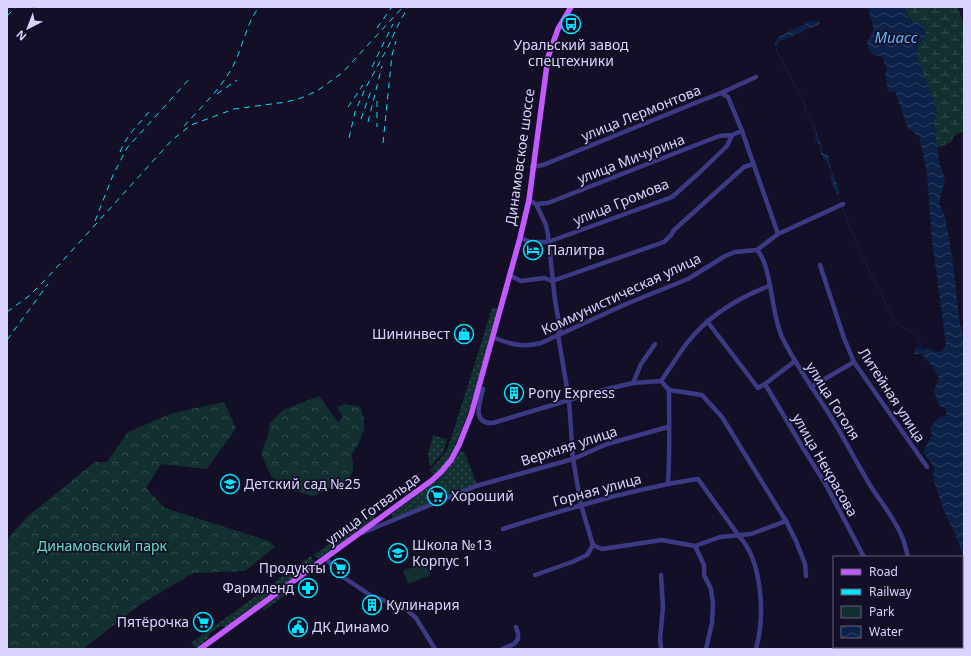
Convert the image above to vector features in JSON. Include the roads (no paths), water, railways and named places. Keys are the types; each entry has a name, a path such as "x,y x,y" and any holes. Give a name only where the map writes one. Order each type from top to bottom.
{"main road":[{"name":"Динамовское шоссе","path":"492,337 520,238 529,200 532,167 548,57 558,29 571,7"},
{"name":"улица Готвальда","path":"200,649 385,515 441,472 451,460 459,445 471,415 492,337"}],"street":[{"name":"улица Лермонтова","path":"532,167 543,165 700,100 721,93 756,77"},
{"path":"721,93 728,97 742,131 778,234"},
{"name":"улица Мичурина","path":"536,204 548,203 720,136 732,135 742,131"},
{"name":"улица Громова","path":"520,238 530,242 548,242 672,197 700,173 727,146 732,135"},
{"path":"509,275 521,281 544,278 552,281 664,242 671,236 674,230 744,167 753,164"},
{"path":"529,200 536,204 546,225 552,281 560,329 558,335 569,400 573,459 581,505 593,545 602,549 662,540 695,546 720,537 751,534 786,521"},
{"path":"757,250 778,234 841,205"},
{"name":"улица Гоголя","path":"757,250 763,259 770,286 776,322 782,336 795,361 840,432 871,486 896,523 908,556"},
{"name":"Коммунистическая улица","path":"492,337 515,344 531,346 541,343 626,304 688,279 725,256 735,252 757,250"},
{"name":"Литейная улица","path":"820,265 844,338 854,362 927,468"},
{"path":"661,381 687,342 707,321 738,300 770,286"},
{"path":"707,321 758,388 766,384 795,361"},
{"path":"633,383 641,364 655,344"},
{"path":"811,387 854,362"},
{"path":"483,389 479,416 482,421 487,424 633,383 661,381"},
{"path":"661,381 669,390 702,395 722,417 786,521 805,564 806,576"},
{"name":"улица Некрасова","path":"766,384 803,448 826,484 863,556"},
{"path":"668,483 669,390"},
{"name":"Верхняя улица","path":"358,534 476,486 573,459 607,444 668,427"},
{"name":"Горная улица","path":"503,529 541,516 581,505 668,483 698,479 739,536"},
{"path":"385,515 390,522"},
{"path":"739,536 747,545 759,584 761,607 760,636 756,649"},
{"path":"534,575 587,555 593,545"},
{"path":"695,546 704,565 704,575 711,589 713,604 712,623 706,649"},
{"path":"326,558 337,573 370,595 406,609 416,618 436,649"},
{"path":"660,649 663,606 661,575"},
{"path":"502,649 514,644 518,639 516,627"}],"water":[{"name":"Миасс","path":"868,7 904,7 910,20 923,24 926,30 925,38 918,44 917,56 938,113 934,120 939,161 945,180 939,202 945,216 952,256 960,326 962,326 964,357 964,558 957,538 944,511 933,479 934,467 923,452 932,435 930,427 939,418 945,416 947,412 945,408 939,406 934,390 939,377 922,354 914,354 916,347 919,349 927,348 937,352 942,351 946,345 932,240 927,174 919,136 908,129 895,91 891,93 888,91 885,75 887,71 882,56 871,53 868,48 867,41 871,36 873,24"},
{"path":"811,21 817,21 820,23 819,25 780,41 776,46 774,45 778,38 782,35"},
{"path":"814,125 823,153 828,155 832,173 840,193 838,194 838,197 830,178 832,175 828,164 823,158 820,146 815,139 816,132 813,130"}],"waterway":[{"path":"776,46 777,52 803,100 806,111 814,125"},
{"path":"838,197 841,204"},
{"path":"842,207 862,256 890,312 899,325 915,333 920,342 921,350"}],"railway":[{"path":"7,16 16,7"},
{"path":"184,126 223,82 233,66 251,21 259,7"},
{"path":"377,28 392,7"},
{"path":"7,312 29,296 48,277 172,140 191,125 234,109 286,102 301,98 317,91 342,73 403,7"},
{"path":"349,138 355,112 365,89 408,7"},
{"path":"372,67 393,24"},
{"path":"383,143 392,55 396,41"},
{"path":"368,122 382,66"},
{"path":"95,221 113,175 127,148 191,77"},
{"path":"217,94 237,80"},
{"path":"348,107 363,85"},
{"path":"361,119 372,88"},
{"path":"377,101 377,127"},
{"path":"120,152 129,136 149,112"},
{"path":"7,340 48,284"}],"place":[{"name":"Уральский завод спецтехники","path":"571,24"},
{"name":"Палитра","path":"533,250"},
{"name":"Шининвест","path":"464,334"},
{"name":"Pony Express","path":"514,393"},
{"name":"Детский сад №25","path":"230,484"},
{"name":"Хороший","path":"437,496"},
{"name":"Школа №13 Корпус 1","path":"398,553"},
{"name":"Продукты","path":"340,568"},
{"name":"Фармленд","path":"308,588"},
{"name":"Кулинария","path":"372,605"},
{"name":"Пятёрочка","path":"203,622"},
{"name":"ДК Динамо","path":"298,627"}],"park label":[{"name":"Динамовский парк","path":"102,546"}]}
